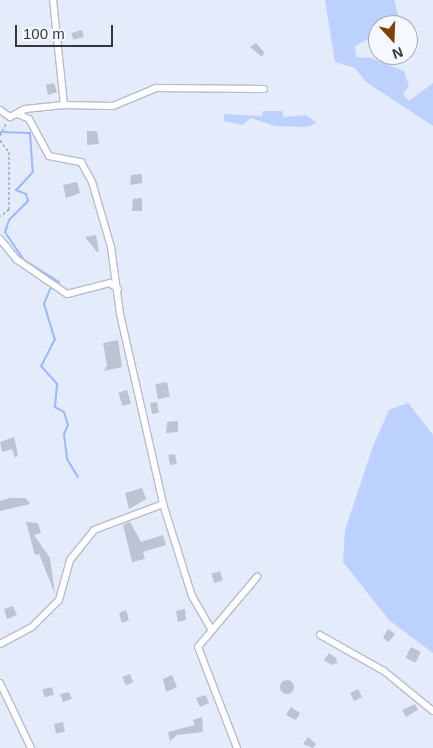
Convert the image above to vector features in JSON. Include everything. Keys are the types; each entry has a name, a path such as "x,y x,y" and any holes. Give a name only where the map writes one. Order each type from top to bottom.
{"street":[{"path":"53,0 64,105"},
{"path":"0,110 10,117 34,107 64,105 113,106 156,88 264,89"},
{"path":"18,114 29,119 49,156 73,158 85,166 101,208 162,504 192,596 212,630"},
{"path":"0,238 16,259 67,294 110,283 118,289"},
{"path":"0,644 32,627 59,600 70,560 94,530 162,504"},
{"path":"237,748 198,647 257,577"},
{"path":"320,635 384,672 433,711"},
{"path":"0,683 31,748"}],"path":[{"path":"0,136 10,117"},
{"path":"0,140 9,152 9,209 0,216"}],"shaded area":[{"path":"325,0 394,0 398,15 368,15 368,40 355,46 356,57 368,58 368,65 389,65 404,71 409,86 403,94 409,101 433,83 433,126 366,82 355,68 335,62"},
{"path":"263,111 282,111 284,117 306,115 317,123 307,127 275,126 251,118 242,125 224,121 224,114 262,116"},
{"path":"408,403 433,435 433,653 389,620 343,562 345,530 373,446 389,410"}],"building":[{"path":"82,30 84,37 73,40 71,33"},
{"path":"256,43 264,52 262,57 250,47"},
{"path":"54,83 57,92 48,95 46,85"},
{"path":"87,131 97,131 99,144 87,145"},
{"path":"142,174 142,183 130,185 131,175"},
{"path":"77,182 80,193 66,198 63,185"},
{"path":"142,198 142,211 132,211 133,199"},
{"path":"96,235 99,252 85,237"},
{"path":"118,340 122,367 104,371 107,365 103,343"},
{"path":"167,382 170,397 158,399 155,384"},
{"path":"127,390 131,403 122,406 118,393"},
{"path":"157,402 159,413 152,414 150,403"},
{"path":"178,421 178,432 166,433 167,422"},
{"path":"14,437 18,455 15,458 12,449 2,452 0,442"},
{"path":"175,454 177,464 170,465 168,455"},
{"path":"142,488 146,499 129,509 125,493"},
{"path":"9,498 26,498 30,504 0,511 0,501"},
{"path":"26,522 38,523 41,533 34,535 50,558 55,594 39,554 35,555"},
{"path":"130,522 141,542 163,535 166,545 143,552 145,559 132,562 123,525"},
{"path":"220,571 223,581 214,583 211,574"},
{"path":"13,606 17,615 7,619 4,609"},
{"path":"185,609 186,620 178,622 176,611"},
{"path":"126,610 129,620 122,623 119,613"},
{"path":"388,629 395,634 389,642 383,638"},
{"path":"411,647 421,652 415,663 406,658"},
{"path":"329,653 336,658 337,663 331,665 324,660"},
{"path":"130,674 133,682 126,685 123,677"},
{"path":"172,675 177,687 166,692 163,679"},
{"path":"284,680 290,680 294,687 290,694 284,694 280,690 280,684"},
{"path":"52,687 54,695 44,697 42,689"},
{"path":"358,689 362,697 354,701 350,693"},
{"path":"69,692 72,699 63,702 60,694"},
{"path":"206,695 209,703 200,707 196,698"},
{"path":"415,704 418,710 406,717 402,710"},
{"path":"291,707 300,713 296,720 286,715"},
{"path":"202,717 203,732 177,735 170,741 168,732 195,725 193,720"},
{"path":"63,722 65,732 56,734 54,724"},
{"path":"308,737 316,744 313,748 303,744"}],"waterway":[{"path":"0,132 30,133 33,172 16,190 26,194 28,201 9,220 5,232 24,260 59,282 50,289 44,304 55,339 41,366 57,384 55,407 64,412 68,425 64,434 67,459 78,477"}]}
